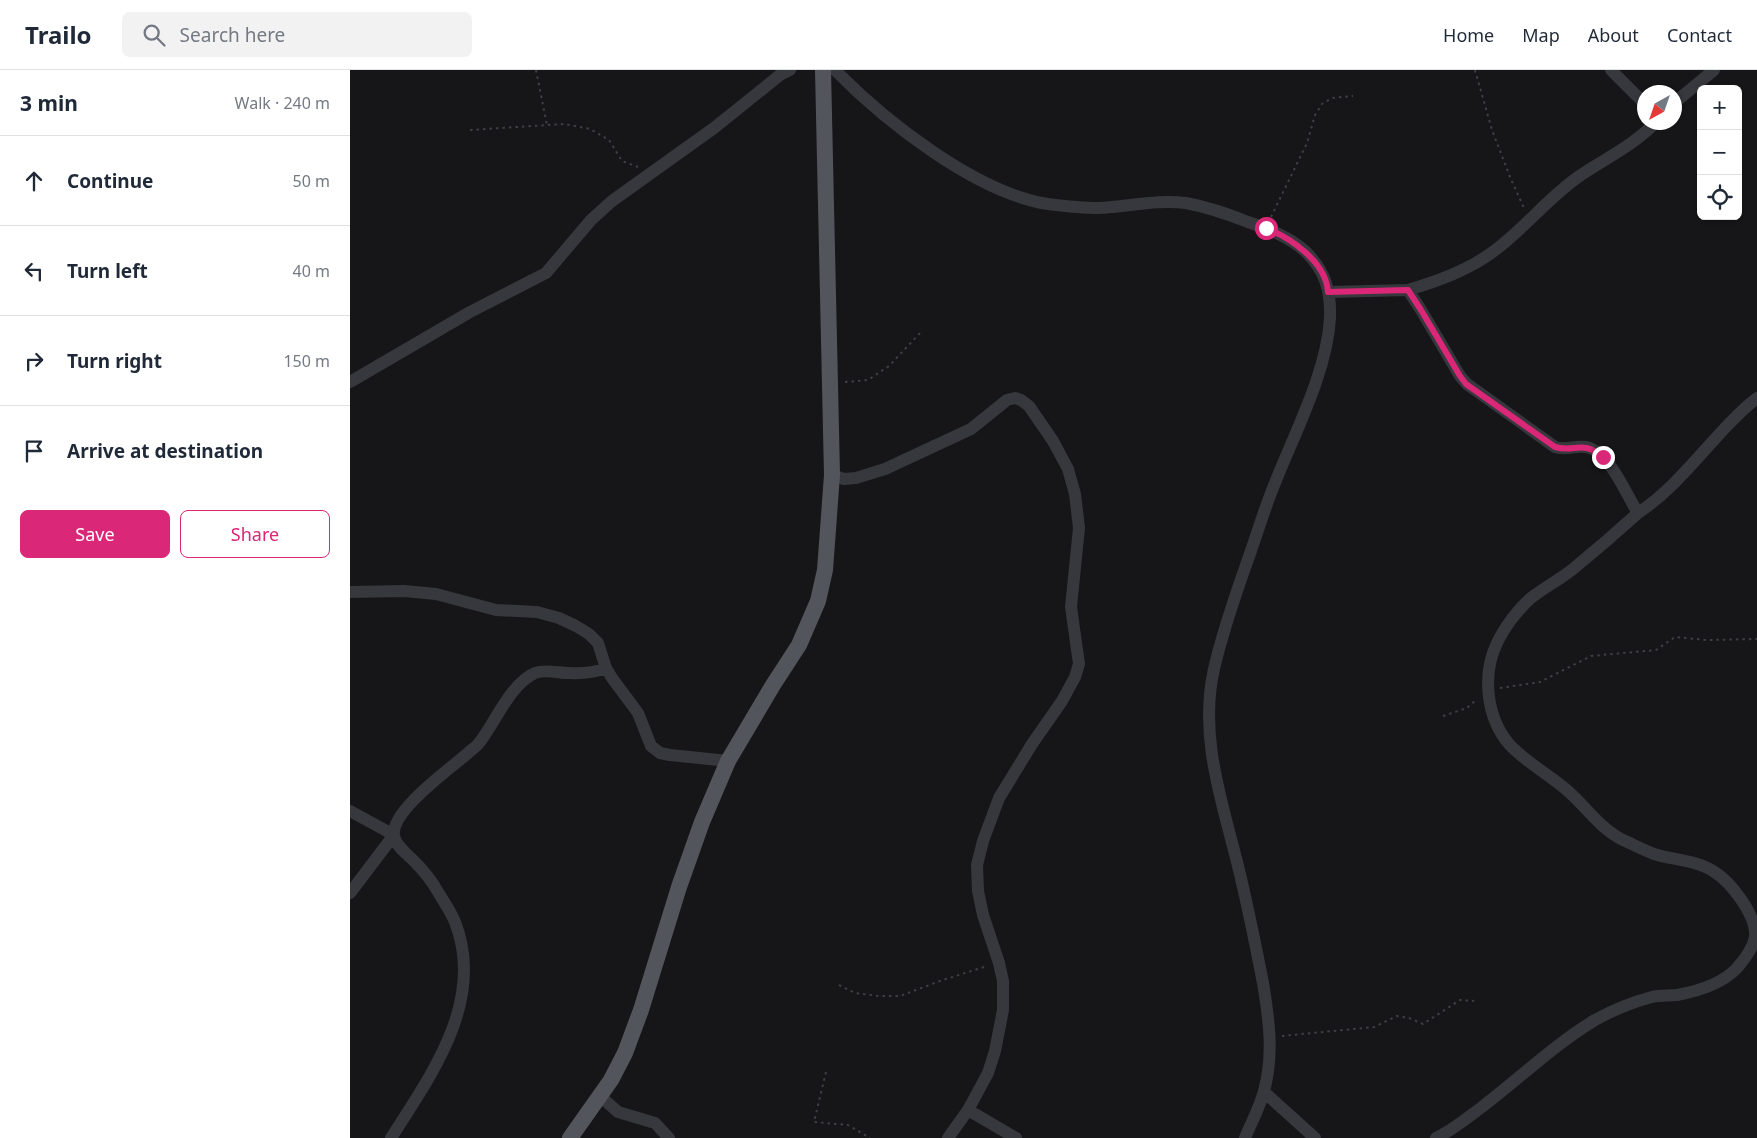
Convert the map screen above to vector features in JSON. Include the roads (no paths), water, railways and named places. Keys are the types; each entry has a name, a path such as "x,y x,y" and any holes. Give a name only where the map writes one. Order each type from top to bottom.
{"main road":[{"path":"570,1138 611,1080 625,1053 641,1010 679,887 702,822 728,761 800,645 815,609 825,570 832,475 823,70"}],"street":[{"path":"350,382 470,312 546,273 591,220 612,201 790,70"},
{"path":"835,70 891,121 979,180 1001,190 1044,204 1097,208 1154,203 1183,203 1215,210 1266,228 1303,249 1321,269 1328,286 1330,318 1322,365 1273,488 1229,614 1213,672 1209,703 1208,734 1214,777 1252,920 1269,1019 1270,1049 1264,1092 1245,1138"},
{"path":"1611,70 1637,96"},
{"path":"1682,96 1714,70"},
{"path":"1328,292 1408,290 1438,281 1468,267 1494,251 1530,220 1550,199 1577,178 1641,138 1648,130"},
{"path":"1408,290 1466,384 1555,447 1561,449 1577,446 1589,448 1596,452 1609,464 1638,512"},
{"path":"832,475 844,479 856,478 885,469 971,429 1007,400 1015,398 1029,406 1053,441 1068,469 1075,494 1079,528 1071,607 1079,664 1075,677 1062,701 1032,744 999,798 983,841 977,865 978,891 983,915 1003,981 1003,1010 995,1051 988,1073 968,1110 948,1138"},
{"path":"1436,1138 1466,1119 1556,1047 1596,1019 1629,1004 1655,996 1698,991 1718,982 1736,969 1753,949 1754,926 1746,908 1728,882 1711,869 1654,854 1619,838 1599,824 1577,799 1509,744 1499,730 1487,690 1490,665 1497,643 1515,615 1529,600 1595,552 1638,512 1671,487 1737,414 1757,398"},
{"path":"350,592 404,591 436,594 496,610 537,612 559,618 589,634 598,643 606,668 638,713 648,740 654,750 670,755 728,761"},
{"path":"350,893 394,835 396,825 402,813 418,796 479,743 511,696 526,679 536,672 591,673 606,668"},
{"path":"350,812 394,835 398,845 414,861 436,889 455,922 463,953 464,976 457,1018 437,1065 391,1138"},
{"path":"1264,1092 1315,1138"},
{"path":"600,1096 618,1112 655,1123 669,1138"},
{"path":"968,1110 1016,1138"}]}
